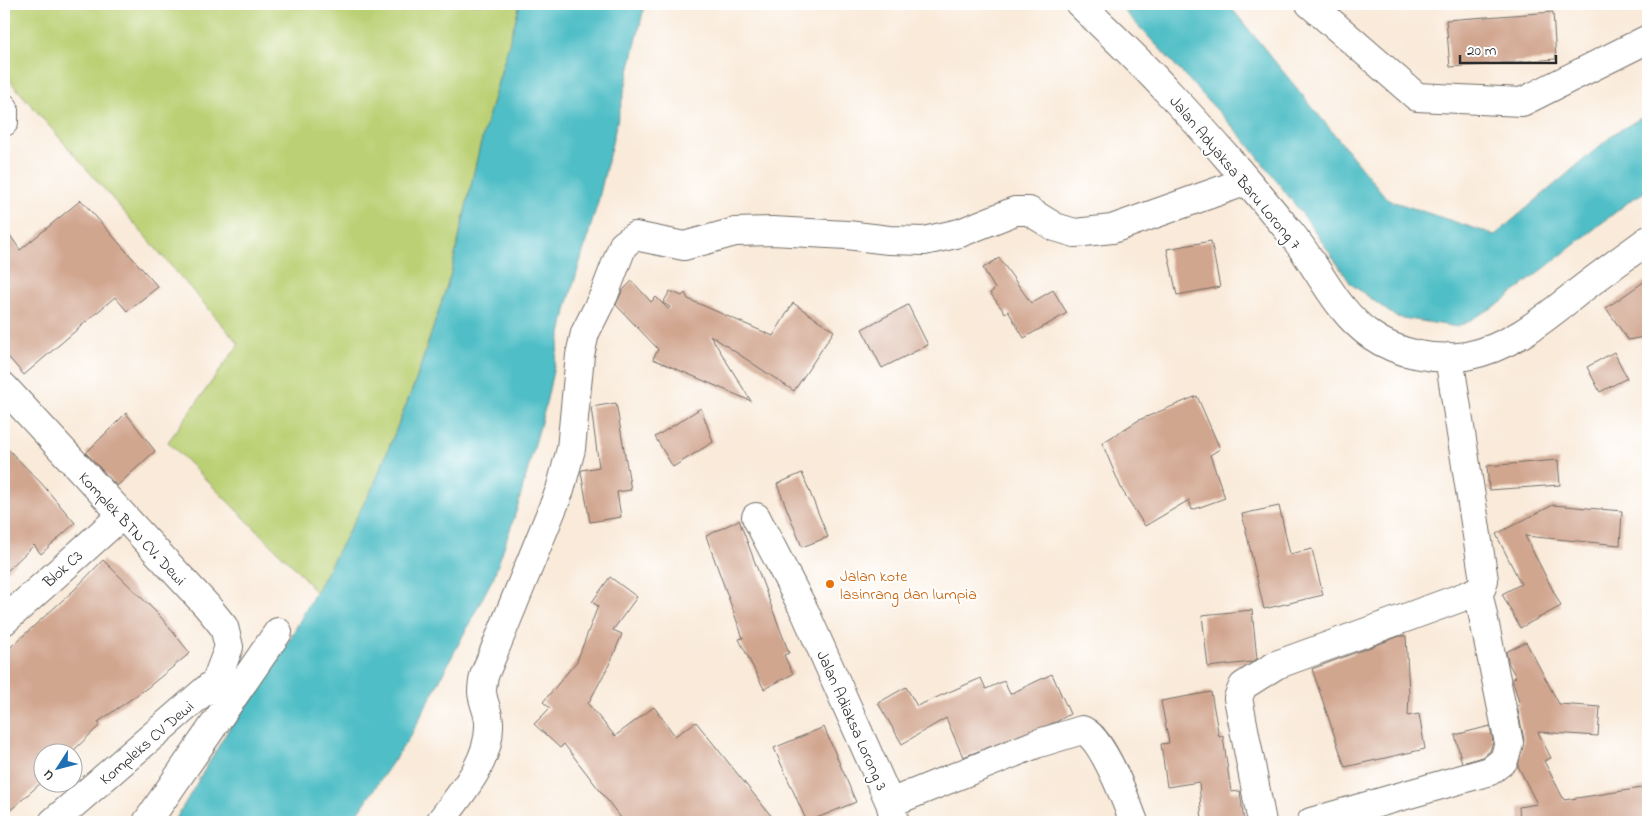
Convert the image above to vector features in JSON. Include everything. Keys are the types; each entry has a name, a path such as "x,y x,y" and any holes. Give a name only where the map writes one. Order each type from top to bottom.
{"street":[{"name":"Jalan Adyaksa Baru Lorong 7","path":"1080,4 1169,92 1247,181 1292,234 1336,300 1370,335 1393,348 1416,355 1467,356 1510,341 1648,240"},
{"path":"1310,4 1417,97 1522,102 1648,39"},
{"path":"4,108 4,122"},
{"path":"440,822 480,764 489,728 489,713 482,692 484,676 560,490 571,449 580,355 585,333 604,295 623,245 635,236 684,246 735,232 772,230 889,240 924,241 960,232 1015,211 1029,211 1055,228 1075,232 1112,229 1247,181"},
{"path":"1311,822 1490,771 1504,760 1509,743 1478,591 1484,580 1449,357"},
{"name":"Komplek BTN CV. Dewi","path":"4,387 224,627 229,647 216,680"},
{"name":"Blok C3","path":"4,621 121,516"},
{"name":"Jalan Adiaksa Lorong 3","path":"756,517 805,612 892,813 1036,744 1082,730 1094,737 1134,822"},
{"path":"1262,822 1238,698 1243,686 1276,664 1478,591"},
{"path":"147,822 278,632"},
{"name":"Kompleks CV Dewi","path":"53,822 216,680"}],"green space":[{"path":"4,4 520,4 479,150 451,273 416,380 374,485 316,593 299,572 168,442 239,344 4,74"}],"water":[{"path":"520,4 645,4 598,202 567,306 545,408 516,512 494,576 411,735 352,822 174,822 234,720 291,637 374,485 416,380 451,273 479,150"},
{"path":"1118,4 1228,4 1388,200 1495,235 1615,133 1648,114 1648,190 1631,200 1499,304 1458,327 1396,317 1351,284 1310,224 1244,139"}],"building":[{"path":"1553,12 1556,59 1450,67 1446,20"},
{"path":"81,200 158,287 127,311 115,297 24,375 4,352 4,226 20,250"},
{"path":"1211,241 1220,287 1177,295 1167,249"},
{"path":"999,258 1031,303 1053,290 1067,313 1024,338 1008,311 1005,313 990,293 995,289 983,268"},
{"path":"1648,279 1648,336 1628,340 1606,308"},
{"path":"632,281 651,302 656,297 668,309 670,307 663,303 670,291 682,296 685,293 688,299 773,336 793,303 834,331 794,391 710,335 751,401 653,359 658,349 616,305 622,291"},
{"path":"908,305 928,345 882,368 862,329"},
{"path":"1614,352 1627,378 1600,392 1587,367"},
{"path":"1197,396 1220,449 1210,455 1225,498 1192,510 1189,500 1145,526 1122,490 1102,443 1139,420"},
{"path":"616,403 631,490 617,492 621,517 590,522 581,472 582,470 599,467 591,407"},
{"path":"701,408 713,442 673,467 655,437"},
{"path":"126,413 155,451 117,486 86,453"},
{"path":"4,445 41,483 75,523 41,554 34,545 4,574"},
{"path":"1558,460 1560,485 1489,490 1487,466"},
{"path":"802,473 828,537 802,547 777,484"},
{"path":"1553,505 1622,511 1620,545 1525,536 1561,606 1520,628 1502,594 1521,584 1496,534"},
{"path":"1279,506 1290,554 1312,549 1323,595 1264,609 1242,514"},
{"path":"739,520 789,653 784,655 793,674 764,689 739,639 743,638 706,536"},
{"path":"103,560 159,615 190,653 147,688 98,722 100,725 80,744 32,744 32,791 4,816 4,653 74,590"},
{"path":"610,577 637,597 613,630 622,634 611,661 588,704 615,736 654,707 675,736 696,722 776,822 624,822 564,744 560,748 534,724 550,708 543,702 577,661 598,606 592,602"},
{"path":"1252,610 1257,659 1252,662 1208,667 1202,615"},
{"path":"1400,636 1406,636 1409,693 1408,716 1419,714 1425,749 1345,767 1312,669"},
{"path":"1526,642 1559,704 1600,707 1598,736 1538,732 1551,758 1544,761 1564,800 1648,787 1648,822 1520,822 1519,807 1537,804 1518,766 1524,740 1517,706 1520,705 1512,679 1516,677 1509,664 1506,652"},
{"path":"1052,674 1070,714 1056,722 963,757 946,718 902,744 878,703 906,687 917,706 981,678 986,689 1004,681 1010,694"},
{"path":"1211,692 1219,737 1223,736 1231,792 1240,791 1244,822 1202,822 1199,782 1167,787 1161,744 1169,743 1161,701"},
{"path":"1490,726 1493,742 1490,751 1483,757 1462,763 1455,735"},
{"path":"824,727 856,802 807,822 774,748"}],"place":[{"name":"Jalan kote lasinrang dan lumpia","path":"830,584"}]}
